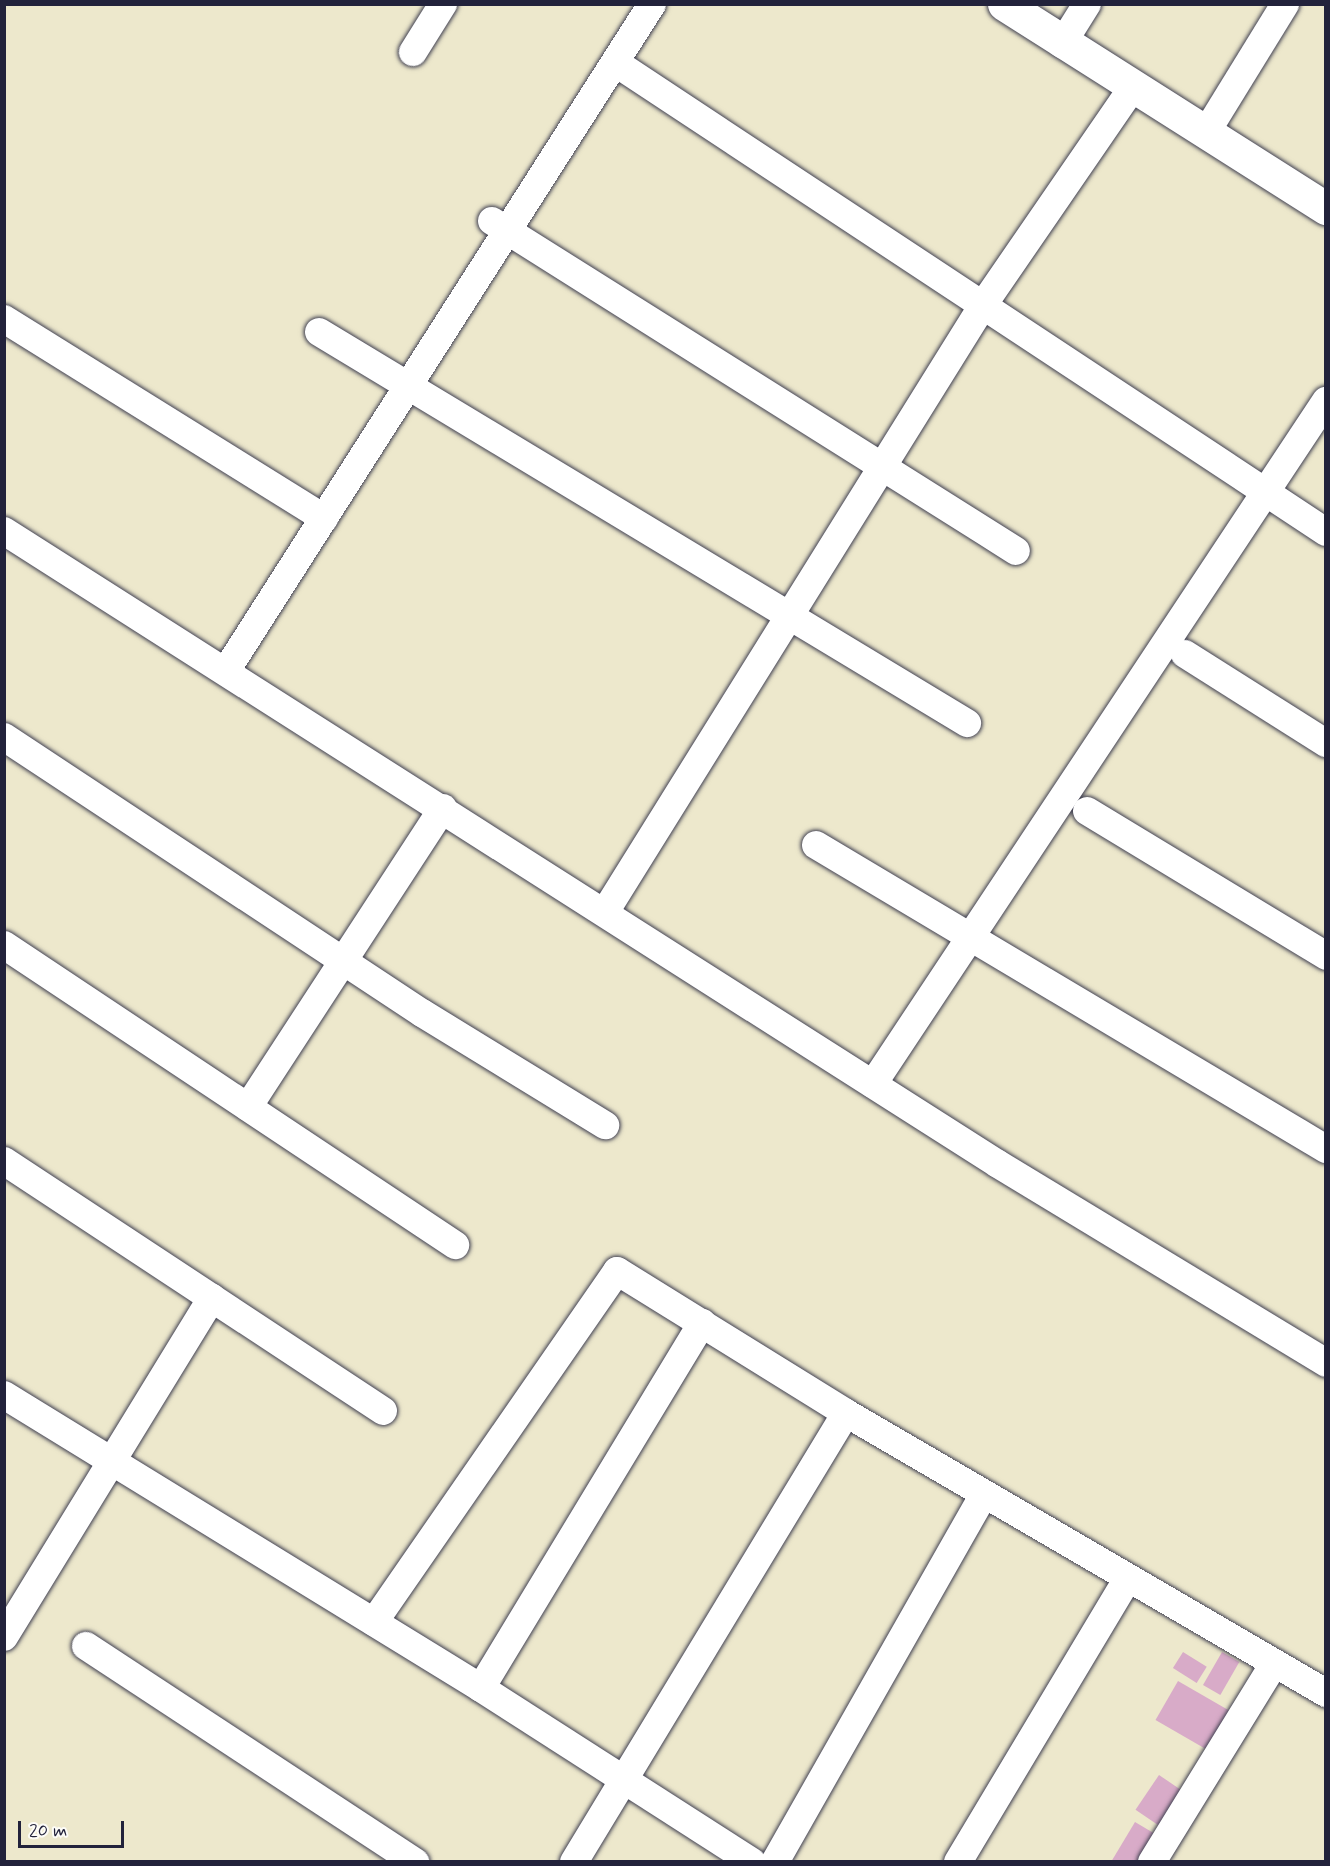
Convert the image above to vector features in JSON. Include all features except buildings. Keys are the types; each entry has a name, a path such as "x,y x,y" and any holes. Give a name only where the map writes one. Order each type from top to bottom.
{"street":[{"path":"413,52 443,4"},
{"path":"226,671 408,386 499,226 616,63 652,4"},
{"path":"1004,4 1062,44 1207,131 1326,208"},
{"path":"1062,44 1087,4"},
{"path":"1207,131 1285,4"},
{"path":"616,63 1326,532"},
{"path":"605,912 983,305 1133,87"},
{"path":"499,226 883,465 1016,551"},
{"path":"4,319 324,518"},
{"path":"319,332 967,723"},
{"path":"873,1084 1326,401"},
{"path":"4,531 443,808 873,1084 1326,1363"},
{"path":"1185,654 1326,743"},
{"path":"4,737 343,961 605,1125"},
{"path":"248,1107 443,808"},
{"path":"1087,811 1326,956"},
{"path":"816,845 1326,1149"},
{"path":"4,945 455,1245"},
{"path":"4,1161 382,1411"},
{"path":"374,1622 617,1271 846,1413 1326,1694"},
{"path":"4,1637 212,1298"},
{"path":"481,1688 702,1323"},
{"path":"4,1395 481,1688 752,1862"},
{"path":"574,1862 846,1413"},
{"path":"776,1862 984,1494"},
{"path":"958,1862 1128,1578"},
{"path":"86,1646 415,1862"},
{"path":"1152,1862 1274,1664"}]}
